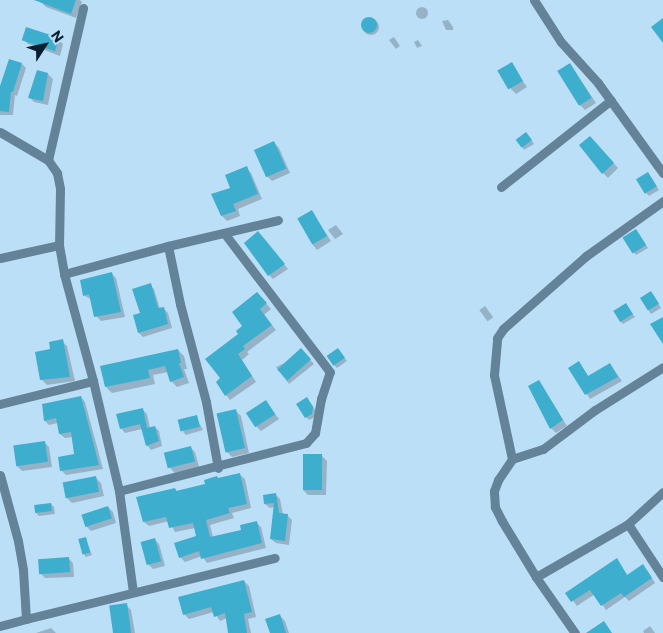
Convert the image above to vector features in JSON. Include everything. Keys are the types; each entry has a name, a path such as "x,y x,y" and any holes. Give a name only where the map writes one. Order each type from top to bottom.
{"street":[{"path":"534,0 561,42 598,83 663,173"},
{"path":"48,160 83,8"},
{"path":"501,187 611,100"},
{"path":"0,132 48,160 58,172 60,189 60,245 64,274 94,382 119,491 133,592"},
{"path":"512,459 494,376 497,338 503,329 586,256 663,201"},
{"path":"64,274 168,246 278,220"},
{"path":"119,491 218,468 306,444 313,438 321,399 330,372 225,234"},
{"path":"0,258 60,245"},
{"path":"168,246 182,312 206,402 218,468"},
{"path":"576,633 536,577 502,521 494,499 498,480 512,459 543,449 595,410 663,366"},
{"path":"0,404 94,382"},
{"path":"0,475 18,541 23,570 26,619"},
{"path":"536,577 628,524 663,492"},
{"path":"628,524 663,577"},
{"path":"0,626 275,558"}],"building":[{"path":"34,0 76,0 71,14"},
{"path":"369,17 377,25 369,33 361,25"},
{"path":"663,18 663,43 651,27"},
{"path":"26,27 59,38 55,51 22,40"},
{"path":"9,59 22,63 13,92 11,92 9,112 0,111 0,86"},
{"path":"512,62 523,81 508,90 497,70"},
{"path":"570,63 592,98 579,106 557,71"},
{"path":"37,70 48,73 43,101 28,98"},
{"path":"526,132 532,140 522,148 516,140"},
{"path":"590,136 614,163 602,174 579,145"},
{"path":"274,141 286,168 266,177 254,150"},
{"path":"247,166 258,194 233,204 236,211 221,216 211,194 230,188 225,175"},
{"path":"648,172 657,187 645,194 636,179"},
{"path":"312,210 327,236 312,244 297,218"},
{"path":"636,229 646,245 632,254 622,237"},
{"path":"258,231 285,264 268,276 244,243"},
{"path":"112,272 121,312 94,317 89,294 83,296 80,280"},
{"path":"151,283 158,308 164,307 168,324 138,333 133,315 140,313 132,289"},
{"path":"651,291 659,304 648,311 640,298"},
{"path":"257,292 267,303 260,309 272,325 243,346 245,349 238,354 252,376 225,396 216,382 220,378 205,359 238,334 236,331 242,326 232,312"},
{"path":"626,303 633,314 620,322 613,311"},
{"path":"663,317 663,344 650,324"},
{"path":"63,339 70,377 40,380 35,352 50,349 49,342"},
{"path":"301,348 311,359 287,381 277,369"},
{"path":"338,348 345,358 333,366 327,356"},
{"path":"178,349 181,363 179,363 184,377 170,382 165,366 148,370 150,378 105,387 100,366"},
{"path":"579,361 588,376 610,363 618,377 585,395 568,368"},
{"path":"539,380 563,420 550,429 528,386"},
{"path":"81,396 99,465 60,471 58,457 74,454 71,432 59,434 56,418 44,421 42,404"},
{"path":"307,397 313,407 312,414 305,418 296,404"},
{"path":"266,400 275,414 255,427 246,413"},
{"path":"143,408 147,428 155,426 159,441 146,446 140,424 120,429 116,414"},
{"path":"236,409 245,448 226,452 217,413"},
{"path":"197,415 200,427 180,431 178,420"},
{"path":"45,441 48,462 16,466 13,445"},
{"path":"191,446 195,462 168,468 164,453"},
{"path":"303,454 322,454 322,490 303,490"},
{"path":"240,473 247,504 228,508 230,513 206,520 210,537 241,530 240,525 257,521 262,543 201,559 199,551 179,558 174,543 196,536 193,523 169,528 166,517 143,522 136,497 175,488 176,491 205,484 204,480 217,476 218,478"},
{"path":"96,476 99,492 66,498 63,482"},
{"path":"276,493 279,513 288,514 285,541 270,539 274,503 264,504 263,495"},
{"path":"51,503 52,511 35,513 34,505"},
{"path":"108,506 112,518 85,527 81,515"},
{"path":"86,537 90,552 82,555 78,539"},
{"path":"155,538 161,561 147,565 141,542"},
{"path":"69,557 70,572 39,574 38,559"},
{"path":"617,558 627,575 643,564 652,578 624,597 621,593 601,606 590,590 571,602 565,593"},
{"path":"244,580 252,612 244,614 247,633 228,633 225,613 214,617 211,607 183,615 178,597"},
{"path":"127,603 131,633 113,633 109,606"},
{"path":"280,614 286,633 270,633 265,619"},
{"path":"604,621 612,633 586,633"}]}
